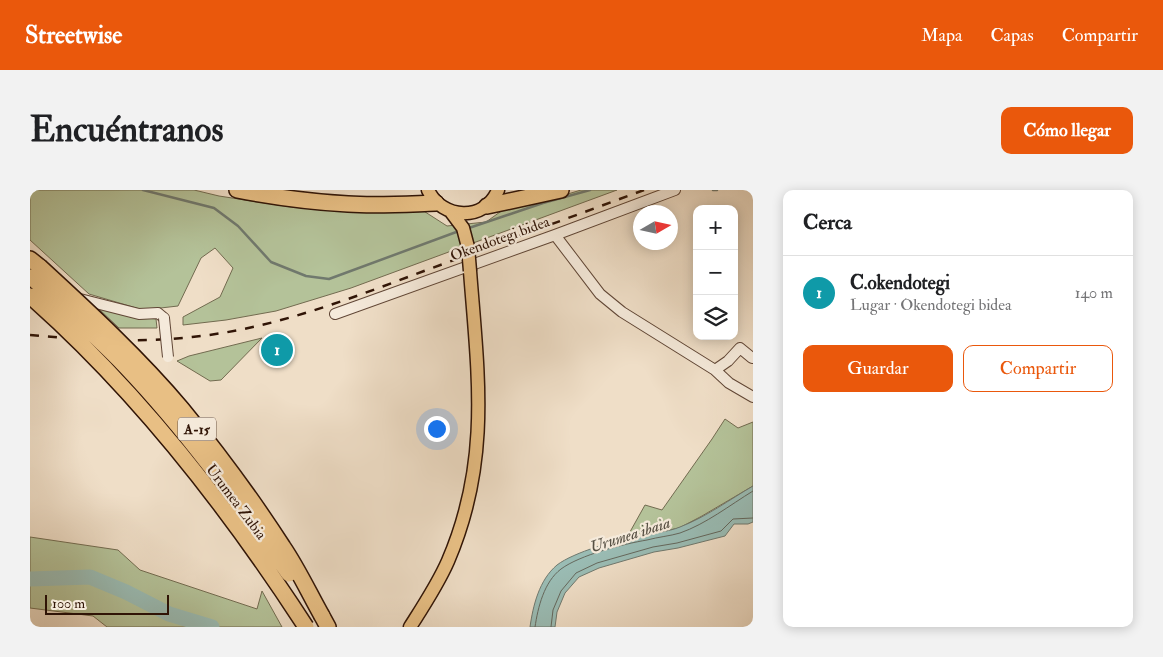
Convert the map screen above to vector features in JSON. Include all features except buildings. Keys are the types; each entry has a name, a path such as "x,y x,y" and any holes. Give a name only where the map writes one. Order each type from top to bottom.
{"highway":[{"path":"237,190 284,198 350,204 432,196"},
{"path":"482,209 561,190"},
{"name":"A-15","path":"33,270 90,313 181,408 234,476 284,548 325,622"},
{"name":"Urumea Zubia","path":"30,298 91,354 143,409 186,460 267,569 306,627"}],"main road":[{"path":"451,212 469,214 482,209 493,200 498,190"},
{"path":"410,627 431,595 448,561 465,512 476,462 479,436 479,378 468,247 463,228 451,212 432,196"},
{"path":"468,247 470,228 482,209"}],"street":[{"name":"Okendotegi bidea","path":"336,314 675,190"},
{"path":"555,235 600,294 622,312 715,370 729,383 753,398"},
{"path":"30,298 66,296 139,314 158,313 164,318 168,357"},
{"path":"715,370 728,362 740,348 752,358"}],"green space":[{"path":"30,190 194,190 219,196 291,207 356,212 419,208 447,226 486,222 507,207 548,200 581,190 617,190 351,288 276,311 183,325 183,317 220,297 233,268 215,248 201,258 178,306 143,310 89,294 30,240"},
{"path":"98,308 136,317 156,319 157,328 119,328"},
{"path":"262,338 221,380 210,381 177,361 189,356"},
{"path":"725,419 738,428 753,422 753,486 679,528 626,539 645,505 662,510"},
{"path":"30,537 118,550 140,570 257,609 262,591 282,627 107,627 93,616 30,608"}],"water":[{"path":"753,486 753,522 734,524 725,536 654,552 599,568 579,577 565,593 557,612 555,627 530,627 535,602 541,586 557,565 585,551 630,538 670,530 690,523"}],"waterway":[{"path":"143,190 214,208 238,226 271,262 306,276 329,279 459,231"},
{"path":"466,229 543,203 590,190"},
{"name":"Urumea ibaia","path":"30,579 90,577 126,592 169,614 212,627"}],"railway":[{"path":"30,335 152,340 192,337 252,327 310,312 339,302 644,190"}],"place":[{"name":"C.okendotegi","path":"277,350"}]}
